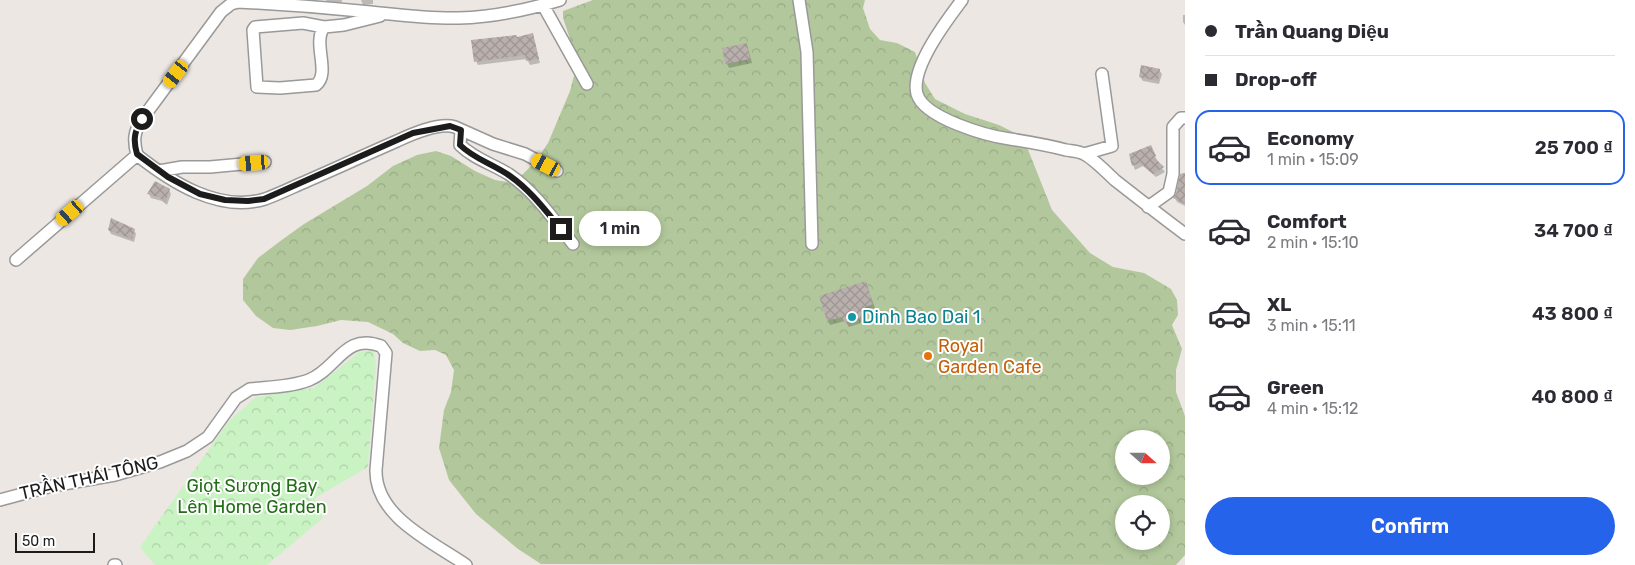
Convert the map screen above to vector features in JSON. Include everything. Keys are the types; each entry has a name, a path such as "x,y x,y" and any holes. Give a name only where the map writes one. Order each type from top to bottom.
{"street":[{"path":"557,171 525,154 493,144 450,126 413,133 264,199 236,202 200,194 159,171 137,154 134,141 136,129 221,12 231,4 238,2 287,5 459,18 500,15 560,0"},
{"path":"799,0 807,52 812,244"},
{"path":"962,0 928,50 921,67 916,87 922,102 935,113 957,124 1006,139 1038,143 1084,154 1148,207 1185,234"},
{"path":"543,5 587,84"},
{"path":"324,27 319,39 322,68 320,82 316,85 305,86 257,87 253,30 255,27 303,23 324,27 344,25 388,14"},
{"path":"1084,154 1112,146 1102,74"},
{"path":"1148,207 1169,192 1173,174 1173,127 1181,118 1185,118"},
{"path":"461,130 460,145 470,155 510,176 537,199 573,244"},
{"path":"16,260 137,154"},
{"path":"159,171 182,167 210,167 265,162"},
{"name":"TRẦN THÁI TÔNG","path":"0,500 52,486 115,476 160,462 187,451 208,437 236,398 243,392 250,389 309,380 318,375 355,344 364,341 381,346 386,353 376,470 376,480 383,498 404,524 466,565"}],"green space":[{"path":"593,0 865,0 863,8 870,29 880,40 897,43 915,52 925,83 935,99 965,114 999,125 1015,133 1027,147 1052,210 1090,253 1113,267 1144,273 1171,289 1177,300 1178,315 1172,325 1182,349 1176,370 1176,392 1185,416 1185,555 1176,565 541,564 518,549 476,514 449,480 439,448 444,410 451,392 454,370 446,355 435,350 420,351 403,343 393,334 368,322 341,320 290,330 273,328 256,316 243,300 243,279 258,258 304,224 367,186 393,166 417,155 436,151 451,156 475,171 495,180 508,182 520,177 536,161 548,143 570,91 576,68 571,42 563,18 563,11"},
{"name":"Giọt Sương Bay Lên Home Garden","path":"374,350 376,365 368,467 315,498 323,518 267,565 155,565 140,547 229,421 256,397 314,388 359,352"}],"building":[{"path":"533,33 539,59 526,61 525,55 474,62 471,40 516,35 517,37"},
{"path":"747,43 750,59 725,64 722,48"},
{"path":"1141,65 1160,69 1158,81 1139,77"},
{"path":"1151,145 1156,156 1154,157 1164,167 1153,174 1140,163 1132,166 1129,154"},
{"path":"1185,173 1185,204 1173,198 1176,194 1180,174"},
{"path":"155,181 170,189 165,203 159,197 147,194"},
{"path":"111,218 135,229 132,239 108,230"},
{"path":"866,281 873,304 865,307 859,319 845,323 842,317 827,321 819,296"}],"place":[{"name":"Dinh Bao Dai 1","path":"852,317"},
{"name":"Royal Garden Cafe","path":"928,356"}],"route":[{"path":"142,119 136,129 134,141 137,154 153,168 200,194 236,202 264,199 413,133 441,126 455,127 461,130 460,145 470,155 510,176 537,199 561,229"}]}
